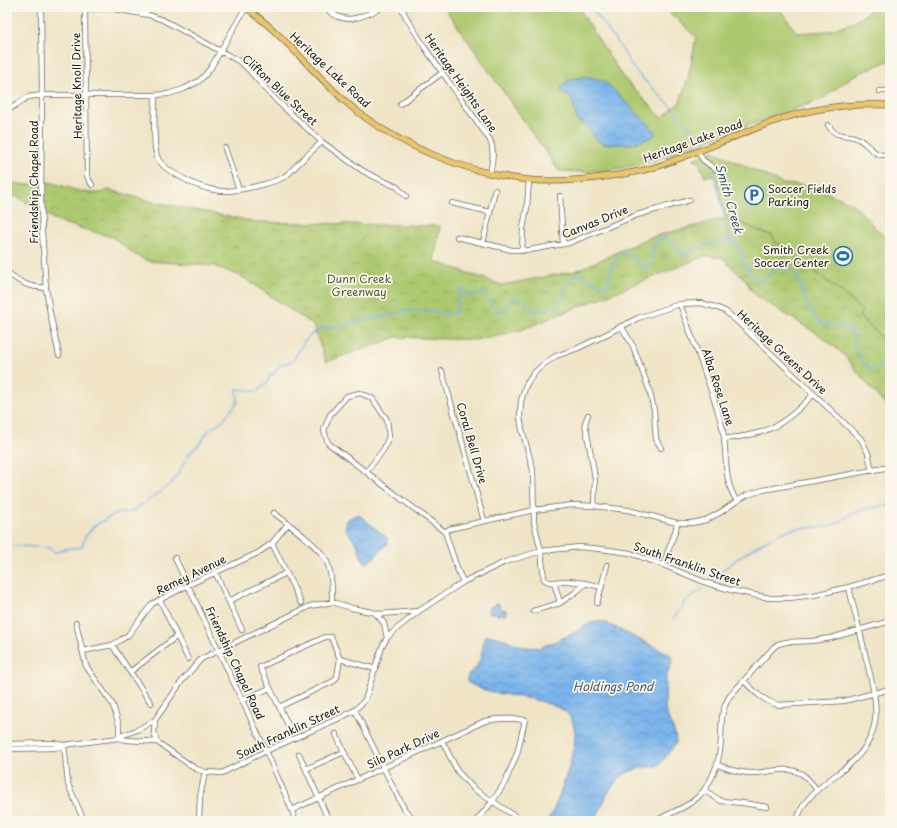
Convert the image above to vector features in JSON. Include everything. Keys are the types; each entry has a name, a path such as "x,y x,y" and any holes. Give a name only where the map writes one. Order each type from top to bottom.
{"main road":[{"name":"Heritage Lake Road","path":"246,7 268,25 342,98 370,121 399,139 445,160 479,171 529,180 576,181 630,173 659,166 768,123 793,115 844,105 890,105"}],"street":[{"name":"Friendship Chapel Road","path":"41,7 42,232 46,288 60,355"},
{"path":"7,111 28,97 155,95 177,92 192,86 208,72 246,7"},
{"path":"325,7 340,18 353,19 363,17 383,7"},
{"name":"Heritage Heights Lane","path":"401,7 416,34 442,73 490,140 492,144 493,157 490,174"},
{"name":"Heritage Knoll Drive","path":"92,185 87,176 84,16 86,10 108,8 149,15 163,20 221,52"},
{"name":"Clifton Blue Street","path":"221,52 237,60 246,67 277,101 322,142 363,171 397,187 406,196"},
{"path":"400,104 442,73"},
{"path":"879,91 890,91"},
{"path":"155,95 156,151 158,159 167,169 183,179 199,186 225,191 239,190 274,181 284,177 322,142"},
{"path":"828,125 832,131 837,134 857,138 878,154 890,154"},
{"path":"225,148 239,190"},
{"path":"698,151 703,160 721,173"},
{"path":"522,251 523,228 527,207 529,180"},
{"path":"483,243 495,190"},
{"path":"560,196 563,244"},
{"name":"Canvas Drive","path":"457,237 512,250 530,250 575,241 637,214 690,200"},
{"path":"452,203 490,212"},
{"path":"7,272 18,281 28,286 46,288"},
{"name":"Heritage Greens Drive","path":"554,582 547,582 544,579 541,551 534,522 533,470 520,417 521,401 526,385 534,373 556,356 576,349 638,318 680,304 701,303 725,311 739,322 861,439 868,453 872,471"},
{"name":"Alba Rose Lane","path":"680,304 722,427 727,472 730,486 737,501"},
{"path":"621,326 633,346 649,389 654,410 656,439 661,448"},
{"name":"Coral Bell Drive","path":"442,371 484,521"},
{"path":"366,472 384,450 390,436 387,420 372,398 360,393 347,396 330,415 324,430 328,443 366,472 445,532 463,582"},
{"path":"724,439 751,435 780,424 814,394"},
{"path":"588,415 585,423 594,466 594,506"},
{"path":"445,532 449,529 534,510 572,505 628,510 677,523 692,523 706,520 747,495 763,490 890,468"},
{"path":"274,513 316,548 326,560 331,580 332,602"},
{"path":"663,565 677,523"},
{"name":"Remey Avenue","path":"83,651 112,645 121,640 128,635 152,604 215,572 258,553 272,543 288,524"},
{"path":"272,543 301,603"},
{"name":"South Franklin Street","path":"205,772 222,772 266,750 355,710 365,700 382,648 387,638 419,611 463,582 505,562 541,551 579,547 630,553 707,583 759,596 789,598 814,596 890,575"},
{"name":"Friendship Chapel Road","path":"175,558 266,750 292,810 295,821"},
{"path":"597,603 607,565"},
{"path":"215,572 242,630"},
{"path":"229,601 286,573"},
{"path":"560,603 554,582 573,581 602,587"},
{"path":"533,611 560,603 586,583"},
{"path":"797,821 799,813 806,801 817,790 861,754 873,732 876,720 877,713 875,693 849,587"},
{"path":"160,600 188,660"},
{"name":"South Franklin Street","path":"120,738 123,735 155,720 182,681 201,659 310,606 332,602 381,614 419,611"},
{"path":"375,613 384,623 387,638"},
{"path":"656,821 692,802 704,790 718,765 724,706 729,698 774,646 778,644 830,638 890,621"},
{"path":"76,623 86,666 113,705 119,725 120,738"},
{"path":"130,672 177,636"},
{"path":"279,707 334,681 337,677 340,659 331,638 325,637 260,668 270,688 279,707 289,727"},
{"path":"112,645 151,703"},
{"path":"340,659 376,669"},
{"path":"744,681 757,694 767,701 778,705 839,702 890,689"},
{"path":"243,700 270,688"},
{"path":"355,710 405,810 416,821"},
{"name":"Silo Park Drive","path":"292,810 485,721 496,718 525,720 517,754 493,802"},
{"path":"155,720 154,732 157,742 196,769 205,772 200,797 199,821"},
{"path":"336,734 358,780"},
{"name":"South Franklin Street","path":"7,750 55,748 64,745 120,738 127,740 157,742"},
{"path":"442,740 458,772 474,789 515,816 518,821"},
{"name":"South Franklin Street","path":"7,744 52,743 64,745"},
{"path":"64,745 68,784 84,821"},
{"path":"306,770 344,752"},
{"path":"299,754 329,821"},
{"path":"718,765 750,773 794,770 804,775 817,790"},
{"path":"704,790 721,800 767,807"},
{"path":"476,821 493,802"}],"green space":[{"path":"444,7 578,7 622,76 662,118 680,102 689,75 696,37 665,7 778,7 797,33 829,31 855,21 876,7 890,7 890,60 853,76 822,99 646,163 610,170 584,172 559,171"},
{"name":"Smith Creek Soccer Center","path":"713,151 783,184 811,186 853,204 890,243 890,345 859,316 862,311 844,294 775,241 771,235 726,218 716,177 712,175 705,177 699,161 693,159"},
{"name":"Dunn Creek Greenway","path":"7,182 26,185 47,182 90,193 100,193 109,190 154,202 256,222 440,226 434,261 502,285 576,271 648,238 726,218 732,219 771,235 775,241 844,294 862,311 859,316 890,345 890,411 841,352 821,336 758,297 750,289 747,281 729,265 724,258 705,256 521,330 475,340 397,337 326,362 313,325 241,276 213,266 144,260 112,237 59,222 16,196 7,197"}],"water":[{"path":"582,77 602,80 654,130 655,135 631,144 603,144 597,140 587,127 577,120 572,99 561,90 566,82"},
{"path":"358,514 387,538 388,544 369,562 365,562 363,560 357,544 345,527 348,519"},
{"path":"496,603 499,604 501,609 506,610 506,614 504,615 501,613 498,616 496,613 489,613 489,607 494,606"},
{"name":"Holdings Pond","path":"594,621 604,622 671,655 672,663 666,676 665,708 675,735 676,744 657,766 632,771 617,781 604,800 596,821 547,821 557,802 572,756 575,734 570,718 566,712 542,701 497,693 476,687 467,682 467,678 480,661 485,636 488,635 504,639 524,647 539,648 570,635"}],"waterway":[{"name":"Smith Creek","path":"591,7 624,52 630,64 641,77 674,109 705,147"},
{"name":"Smith Creek","path":"706,151 711,164"},
{"name":"Smith Creek","path":"713,169 730,240 738,248 744,266 747,269 750,269 751,276 761,280 777,270 791,270 794,272 799,281 808,306 821,324 837,325 850,329 859,356 868,368 890,368"},
{"path":"7,545 50,548 52,551 56,552 67,548 82,547 85,537 94,526 115,514 131,512 172,483 188,455 200,443 209,430 222,421 238,402 237,389 257,391 264,386 270,375 275,373 279,366 293,361 308,337 317,330 416,310 438,312 445,315 455,314 459,292 461,289 463,289 468,296 486,294 493,309 499,312 504,311 513,297 524,302 532,311 558,307 572,277 575,274 581,275 604,287 607,286 613,262 621,253 625,253 634,258 644,269 649,267 655,244 661,237 671,241 681,254 684,255 706,244 730,240"},
{"path":"712,579 745,553 783,532 798,528 833,525 854,513 890,505"},
{"path":"673,619 687,600 702,589"}],"place":[{"name":"Soccer Fields Parking","path":"754,195"},
{"name":"Smith Creek Soccer Center","path":"843,256"}]}
